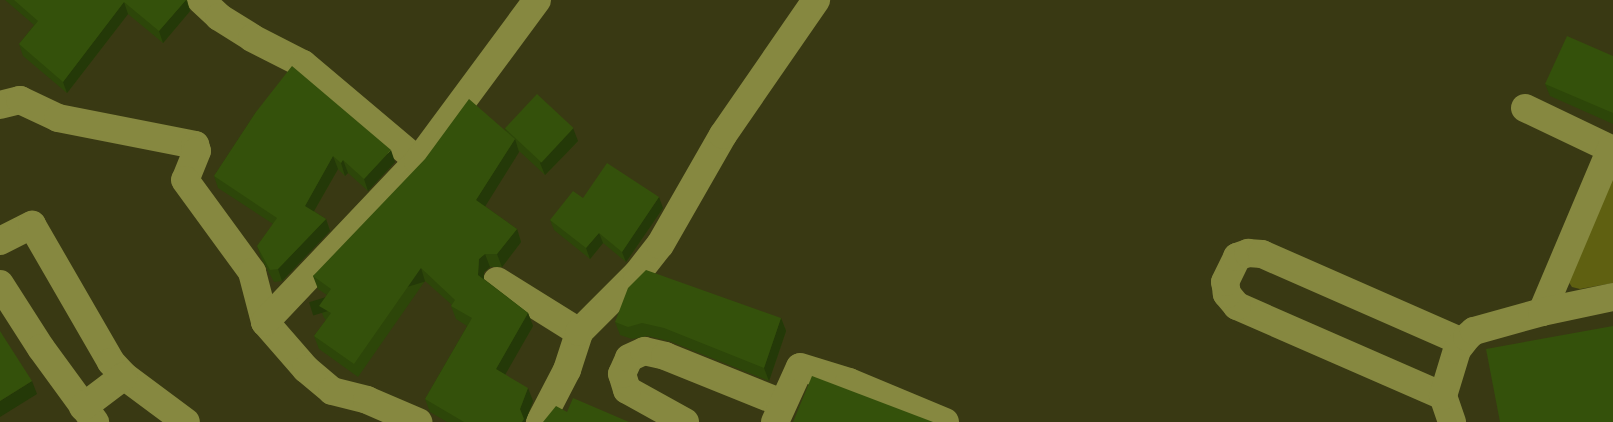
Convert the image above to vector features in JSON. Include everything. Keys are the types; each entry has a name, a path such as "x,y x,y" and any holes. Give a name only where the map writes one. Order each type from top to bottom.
{"street":[{"path":"201,0 219,17 252,38 303,64 418,161"},
{"path":"265,322 418,161 537,0"},
{"path":"540,422 567,370 578,332 637,274 660,245 723,136 816,0"},
{"path":"0,105 20,100 58,118 195,145 197,151 185,180 252,272 265,322 306,369 332,391 367,400 418,422"},
{"path":"1525,108 1612,150 1542,312"},
{"path":"0,240 32,225 111,362 124,376 186,422"},
{"path":"1443,396 1237,306 1227,294 1225,282 1237,257 1248,252 1262,254 1462,342"},
{"path":"497,281 578,332"},
{"path":"0,284 89,414 124,376"},
{"path":"1452,422 1443,396 1446,379 1462,342 1474,331 1542,312 1613,297"},
{"path":"685,422 627,390 622,374 629,358 644,351 665,356 778,413 800,368 849,382 945,422"}],"shaded area":[{"path":"1613,173 1613,283 1580,289 1572,287 1568,281"}],"building":[{"path":"14,0 186,0 159,31 124,2 63,82 19,44 38,21"},
{"path":"1567,36 1613,56 1613,113 1545,84"},
{"path":"292,66 391,150 364,179 343,160 341,163 333,156 305,206 326,219 278,269 270,270 257,246 277,218 214,176 256,112"},
{"path":"537,94 574,128 542,162 505,128"},
{"path":"469,99 515,139 476,200 517,229 497,254 485,254 479,259 478,275 528,313 496,369 528,388 520,409 524,419 522,422 464,422 425,399 472,318 451,306 455,300 421,268 354,364 314,336 331,313 319,306 331,289 313,276 425,159"},
{"path":"607,163 659,197 622,252 599,233 586,248 550,220 573,191 583,198"},
{"path":"646,270 781,318 764,368 664,328 642,323 628,327 615,322 628,288"},
{"path":"1613,326 1613,422 1500,422 1486,349"},
{"path":"0,331 32,381 0,401"},
{"path":"812,376 933,422 793,422"},
{"path":"573,398 629,422 543,422 556,406 567,412"}]}
